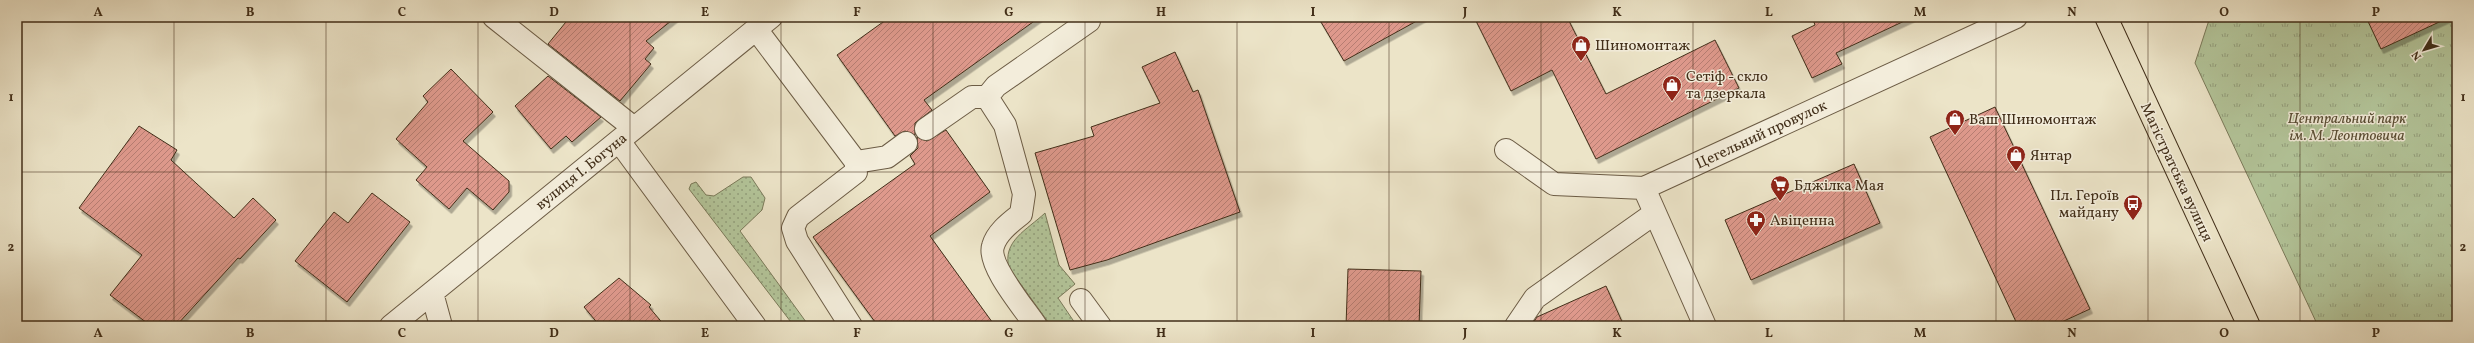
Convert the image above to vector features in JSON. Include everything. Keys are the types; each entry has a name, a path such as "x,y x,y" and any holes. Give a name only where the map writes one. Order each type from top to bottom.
{"main road":[{"name":"Магістратська вулиця","path":"2106,17 2249,326"}],"street":[{"path":"494,17 626,135 755,326"},
{"name":"Цегельний провулок","path":"1644,188 2016,17"},
{"path":"987,97 996,86 1089,21"},
{"path":"764,23 856,162 856,172 798,217 793,228 797,241 851,326"},
{"name":"вулиця І. Богуна","path":"391,326 764,23"},
{"path":"926,129 972,97 987,97"},
{"path":"987,97 1005,125 1024,194 1021,214 1004,227 992,246 994,265 1036,326"},
{"path":"856,162 887,157 906,143"},
{"path":"1506,150 1554,184 1644,188 1705,326"},
{"path":"1516,326 1535,298 1655,213"},
{"path":"432,293 441,326"},
{"path":"1081,300 1100,326"}],"green space":[{"name":"Центральний парк ім. М. Леонтовича","path":"2210,17 2457,17 2457,326 2318,326 2195,63"},
{"path":"743,177 751,177 765,198 762,210 740,231 809,326 794,326 689,189 691,184 696,182 706,195 714,196"},
{"path":"1045,213 1059,265 1075,284 1058,298 1077,326 1051,326 1009,268 1009,250 1013,243 1024,231"}],"building":[{"path":"570,17 676,17 646,41 654,48 645,59 651,64 620,101 548,44"},
{"path":"890,17 1040,17 924,100 932,110 915,123 915,135 905,131 895,136 837,55"},
{"path":"1318,17 1424,17 1344,61"},
{"path":"1474,17 1567,17 1606,94 1715,40 1739,88 1596,159 1552,70 1511,91"},
{"path":"1812,17 1913,17 1836,53 1842,64 1812,78 1792,36 1815,25"},
{"path":"2366,17 2450,17 2381,49"},
{"path":"1175,52 1193,92 1198,90 1240,212 1107,260 1070,270 1035,153 1094,136 1091,127 1160,103 1142,67"},
{"path":"451,69 493,112 463,141 509,181 509,192 493,210 467,188 449,209 416,180 427,167 396,139 428,102 423,96"},
{"path":"548,76 601,117 572,142 566,136 551,149 515,106"},
{"path":"1995,107 2090,309 2053,326 2018,326 1930,137"},
{"path":"139,126 177,150 171,160 234,218 253,198 276,220 240,259 238,258 176,326 151,326 110,295 142,255 79,208"},
{"path":"946,130 990,192 930,236 995,326 878,326 813,237 915,164 910,156 918,148 917,137 927,141"},
{"path":"1854,164 1880,223 1751,280 1725,220"},
{"path":"372,193 410,222 347,302 295,261 334,212 348,223"},
{"path":"1348,269 1421,271 1419,326 1346,326"},
{"path":"619,278 651,305 649,307 665,326 600,326 584,307"},
{"path":"1606,286 1624,326 1531,326 1537,317"}],"place":[{"name":"Шиномонтаж","path":"1581,62"},
{"name":"Сетіф - скло та дзеркала","path":"1672,102"},
{"name":"Ваш Шиномонтаж","path":"1955,136"},
{"name":"Янтар","path":"2016,172"},
{"name":"Бджілка Мая","path":"1780,202"},
{"name":"Пл. Героїв майдану","path":"2133,221"},
{"name":"Авіценна","path":"1756,237"}]}
